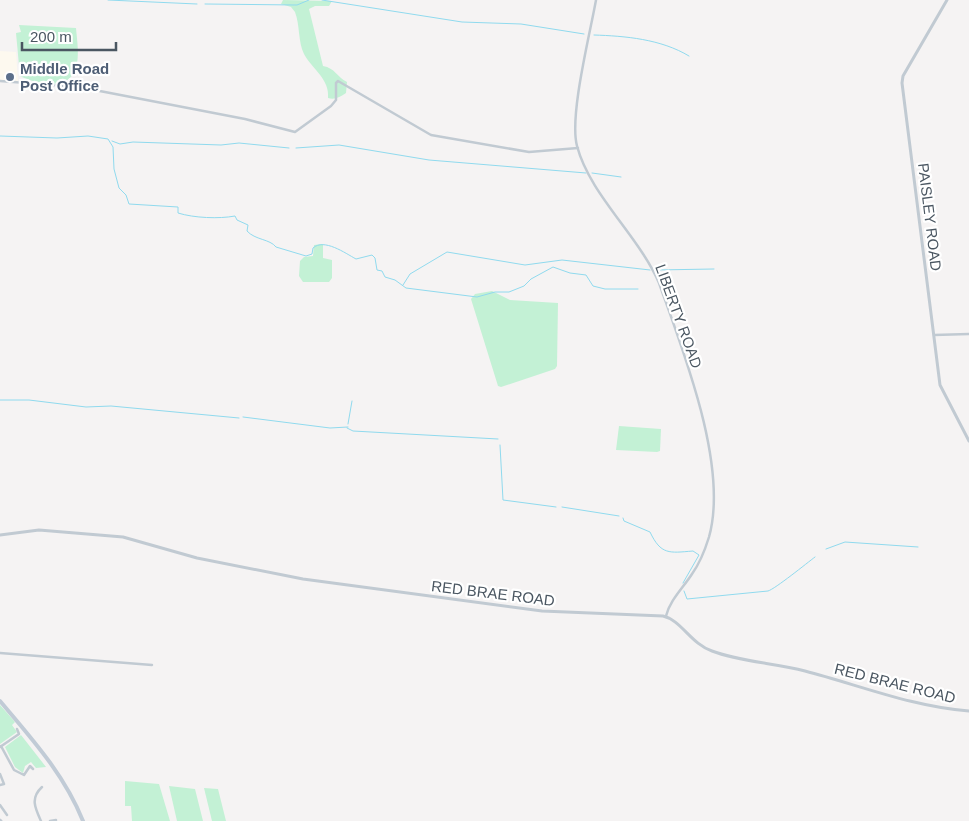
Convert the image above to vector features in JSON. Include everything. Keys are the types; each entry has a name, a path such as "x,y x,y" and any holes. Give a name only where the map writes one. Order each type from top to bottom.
{"main road":[{"path":"0,701 53,766 82,821"}],"street":[{"name":"LIBERTY ROAD","path":"596,0 576,119 578,148 590,175 649,262 659,283 691,381 712,468 715,499 709,536 698,565 673,601 666,616"},
{"name":"PAISLEY ROAD","path":"947,0 904,76 902,83 940,385 969,441"},
{"path":"0,81 78,88 245,119 295,132 331,106 336,100 338,81 431,134 530,152 578,148"},
{"path":"934,336 969,334"},
{"name":"RED BRAE ROAD","path":"0,534 24,531 56,531 123,537 197,558 303,579 542,612 666,616 696,643 716,652 805,671 932,706 969,711"},
{"path":"0,653 152,665"},
{"path":"17,729 20,734 1,746 15,771 24,775 30,766 33,770"},
{"path":"0,774 4,784 0,785"},
{"path":"41,821 34,801 42,787"},
{"path":"0,805 7,815"},
{"path":"51,821 56,820"}],"shaded area":[{"path":"0,51 16,52 18,81 0,80"}],"green space":[{"path":"283,0 332,1 329,6 315,6 309,9 323,66 347,82 346,93 337,98 328,98 326,85 302,49 295,12 291,7 281,4"},
{"path":"19,25 76,28 77,64 73,74 68,79 56,84 48,84 20,76 16,33 21,32"},
{"path":"323,244 323,258 332,260 332,278 329,282 303,282 299,276 300,261 304,257 313,256 314,245"},
{"path":"492,291 510,300 558,303 557,366 555,369 501,387 498,386 471,299 475,294"},
{"path":"619,426 661,429 660,451 616,450"},
{"path":"0,705 15,722 12,725 17,732 0,744"},
{"path":"21,735 46,767 36,768 31,762 25,766 23,773 15,767 5,747"},
{"path":"125,781 159,784 170,821 132,821 131,806 125,806"},
{"path":"169,786 195,789 203,821 177,821"},
{"path":"204,788 218,789 226,821 212,821"}],"waterway":[{"path":"108,0 197,4"},
{"path":"205,4 297,5 309,0"},
{"path":"322,0 462,22 521,24 584,34"},
{"path":"594,35 618,36 655,42 689,56"},
{"path":"0,136 57,138 88,136 108,139 113,147 114,169 119,188 126,195 129,204 178,207 178,213 199,217 222,218 235,216 237,220 248,225 247,231 250,234 270,242 276,247 306,256 312,254 313,248 318,245 340,250 356,259 372,255 375,258 377,270 382,271 385,277 395,280 406,288 477,297 495,292 509,292 524,286 531,279 553,267 570,273 586,275 593,286 605,289 638,289"},
{"path":"112,141 120,144 133,142 221,145 239,143 289,148"},
{"path":"296,148 339,145 429,160 586,173"},
{"path":"592,173 621,177"},
{"path":"403,285 410,274 447,252 525,265 562,260 650,270"},
{"path":"656,270 714,269"},
{"path":"0,400 29,400 86,407 111,406 239,418"},
{"path":"348,424 352,401"},
{"path":"243,417 330,428 348,427"},
{"path":"347,428 353,431 498,439"},
{"path":"500,445 503,500 556,507"},
{"path":"562,507 619,516"},
{"path":"623,518 624,521 650,532 662,549 672,552 693,551 699,555 683,583"},
{"path":"826,549 845,542 918,547"},
{"path":"684,591 687,599 768,591 815,557"}],"place":[{"name":"Middle Road Post Office","path":"10,77"}]}
